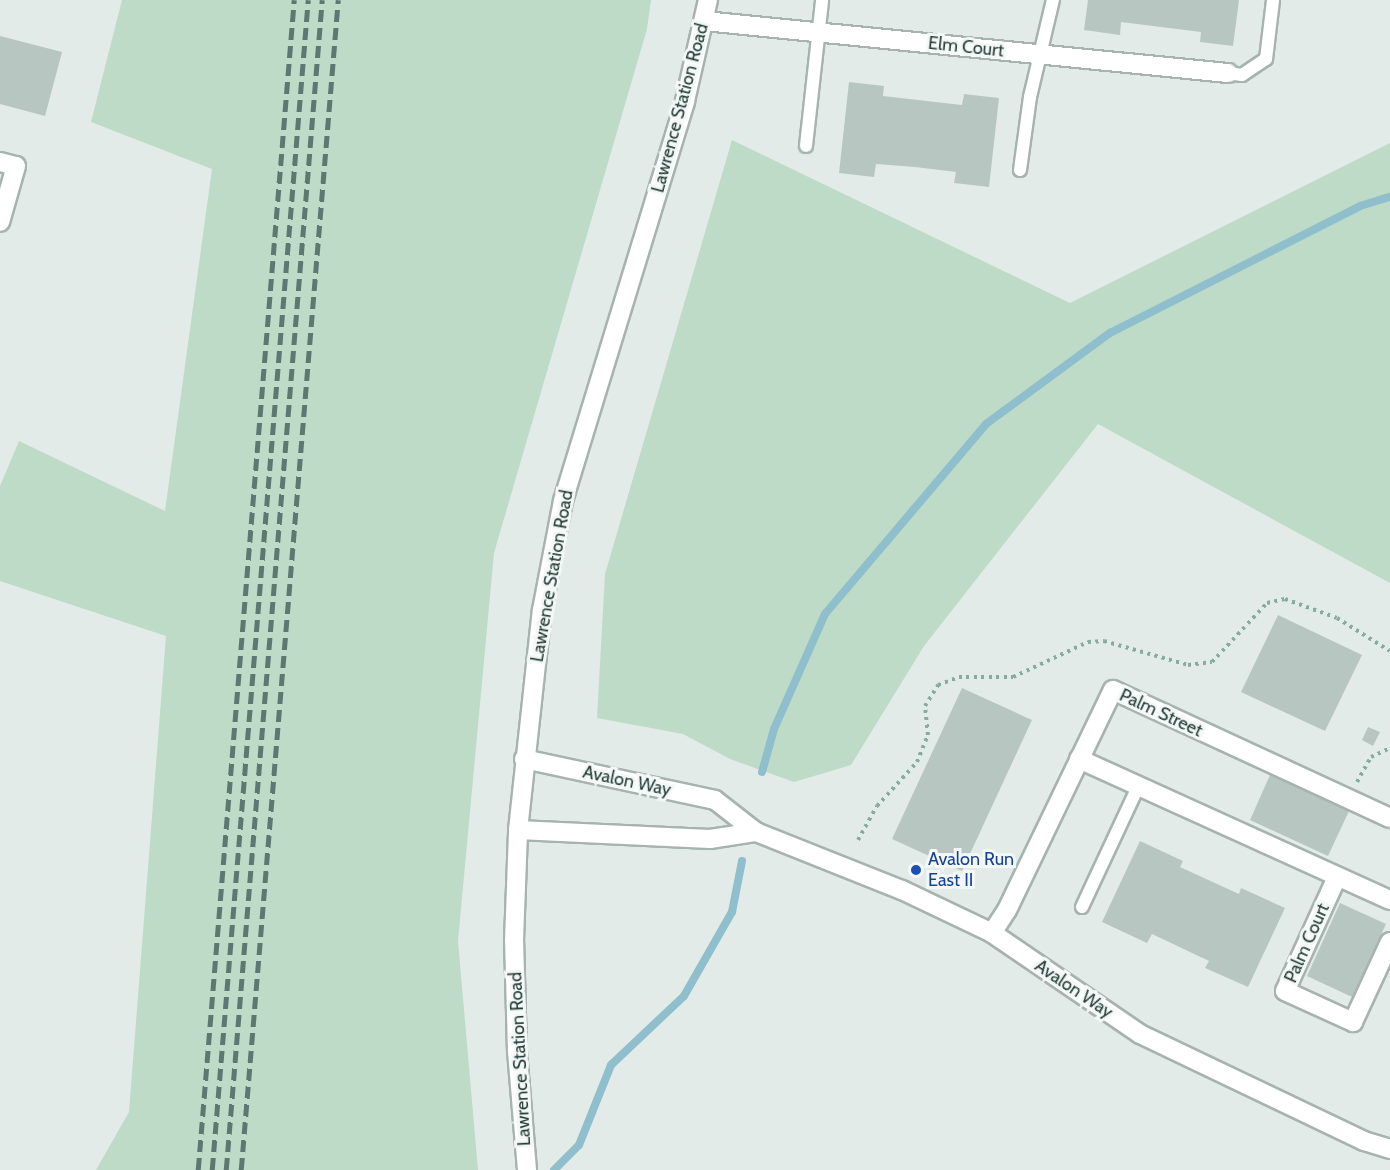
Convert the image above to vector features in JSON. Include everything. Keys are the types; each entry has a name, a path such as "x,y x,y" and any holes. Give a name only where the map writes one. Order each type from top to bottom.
{"street":[{"name":"Lawrence Station Road","path":"527,1170 516,1041 518,830 542,610 563,501 685,101 708,0"},
{"name":"Elm Court","path":"704,21 1228,73"},
{"path":"0,162 16,166 0,222"},
{"name":"Palm Street","path":"992,933 1007,910 1113,690 1390,818"},
{"name":"Avalon Way","path":"524,759 715,800 756,832 902,890 992,933 1140,1034 1364,1141 1390,1149"},
{"path":"1078,759 1390,900"},
{"path":"518,830 710,839 756,832"},
{"name":"Palm Court","path":"1337,877 1285,991 1353,1022 1390,942"}],"lane":[{"path":"806,146 822,0"},
{"path":"1020,170 1030,97 1053,0"},
{"path":"1228,73 1242,75 1266,59 1273,0"},
{"path":"1082,908 1138,786"}],"path":[{"path":"1349,800 1371,757 1390,748"}],"green space":[{"path":"122,0 651,0 647,29 494,553 458,941 478,1170 96,1170 129,1112 166,636 0,581 0,486 19,441 165,511 212,169 91,122"},
{"path":"732,140 1070,303 1390,143 1390,583 1098,424 924,646 851,765 794,782 730,759 683,734 597,718 605,574"}],"building":[{"path":"1088,0 1239,0 1233,46 1200,42 1201,32 1121,22 1120,35 1084,30"},
{"path":"0,36 62,52 45,116 0,104"},
{"path":"849,82 884,86 883,96 962,105 964,94 999,98 989,187 954,183 956,172 915,167 876,164 874,177 839,173"},
{"path":"1278,615 1362,655 1325,731 1241,692"},
{"path":"962,688 1032,720 962,871 892,839"},
{"path":"1368,727 1380,732 1373,746 1362,740"},
{"path":"1270,775 1349,811 1328,856 1250,820"},
{"path":"1140,841 1183,861 1180,867 1239,894 1241,888 1285,908 1248,987 1205,968 1209,961 1152,934 1147,943 1102,922"},
{"path":"1340,903 1386,924 1352,997 1307,976"}],"waterway":[{"path":"762,772 774,729 825,614 986,424 1110,333 1360,206 1390,197"},
{"path":"554,1170 579,1145 611,1065 684,996 732,912 742,861"}],"railway":[{"path":"198,1170 294,0"},
{"path":"212,1170 308,0"},
{"path":"226,1170 322,0"},
{"path":"241,1170 338,0"}],"place":[{"name":"Avalon Run East II","path":"916,870"}]}
